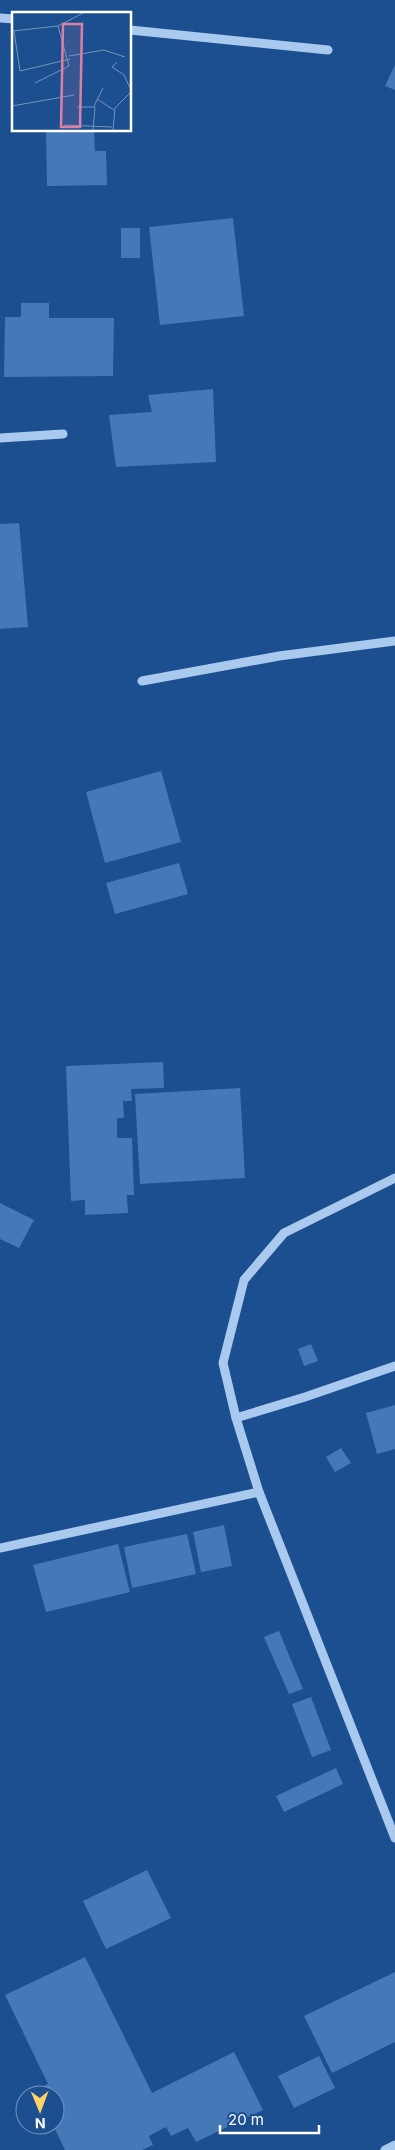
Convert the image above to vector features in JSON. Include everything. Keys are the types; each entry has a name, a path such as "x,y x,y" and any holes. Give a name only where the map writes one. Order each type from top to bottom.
{"street":[{"path":"131,30 328,50"},
{"path":"0,438 63,434"},
{"path":"142,681 280,656 395,641"},
{"path":"395,1178 284,1233 244,1280 223,1363 236,1418 259,1492 395,1838"},
{"path":"236,1418 395,1366"},
{"path":"0,1548 259,1492"},
{"path":"384,2150 395,2144"}],"building":[{"path":"395,65 395,90 385,86"},
{"path":"46,131 94,131 95,151 106,151 107,185 47,186"},
{"path":"233,218 244,316 160,325 149,227"},
{"path":"121,228 140,228 140,258 121,258"},
{"path":"21,303 49,303 49,318 114,318 113,376 4,377 5,317 21,317"},
{"path":"213,389 216,462 116,467 109,415 152,412 148,395"},
{"path":"19,523 28,627 0,629 0,524"},
{"path":"161,771 181,842 105,863 86,792"},
{"path":"179,863 188,894 115,914 106,883"},
{"path":"163,1062 164,1088 131,1089 132,1101 123,1101 124,1118 117,1118 117,1138 132,1138 134,1195 127,1195 128,1213 85,1215 85,1200 71,1201 66,1066"},
{"path":"240,1088 245,1178 140,1184 135,1094"},
{"path":"0,1203 34,1220 19,1248 0,1239"},
{"path":"311,1344 318,1361 304,1366 298,1349"},
{"path":"395,1405 395,1449 377,1454 366,1413"},
{"path":"341,1448 351,1463 335,1472 326,1457"},
{"path":"224,1525 232,1566 201,1572 193,1532"},
{"path":"187,1534 196,1574 132,1588 124,1547"},
{"path":"118,1544 130,1592 46,1612 33,1565"},
{"path":"279,1631 303,1689 289,1694 264,1637"},
{"path":"311,1697 331,1750 312,1757 292,1704"},
{"path":"336,1768 343,1784 284,1812 276,1796"},
{"path":"147,1870 171,1918 106,1949 83,1901"},
{"path":"85,1957 152,2093 234,2052 263,2110 196,2142 188,2128 171,2136 166,2127 149,2136 153,2145 142,2150 65,2150 58,2135 65,2135 65,2085 46,2085 48,2084 5,1995"},
{"path":"395,1972 395,2042 332,2073 304,2016"},
{"path":"319,2056 335,2088 294,2108 278,2076"}]}
